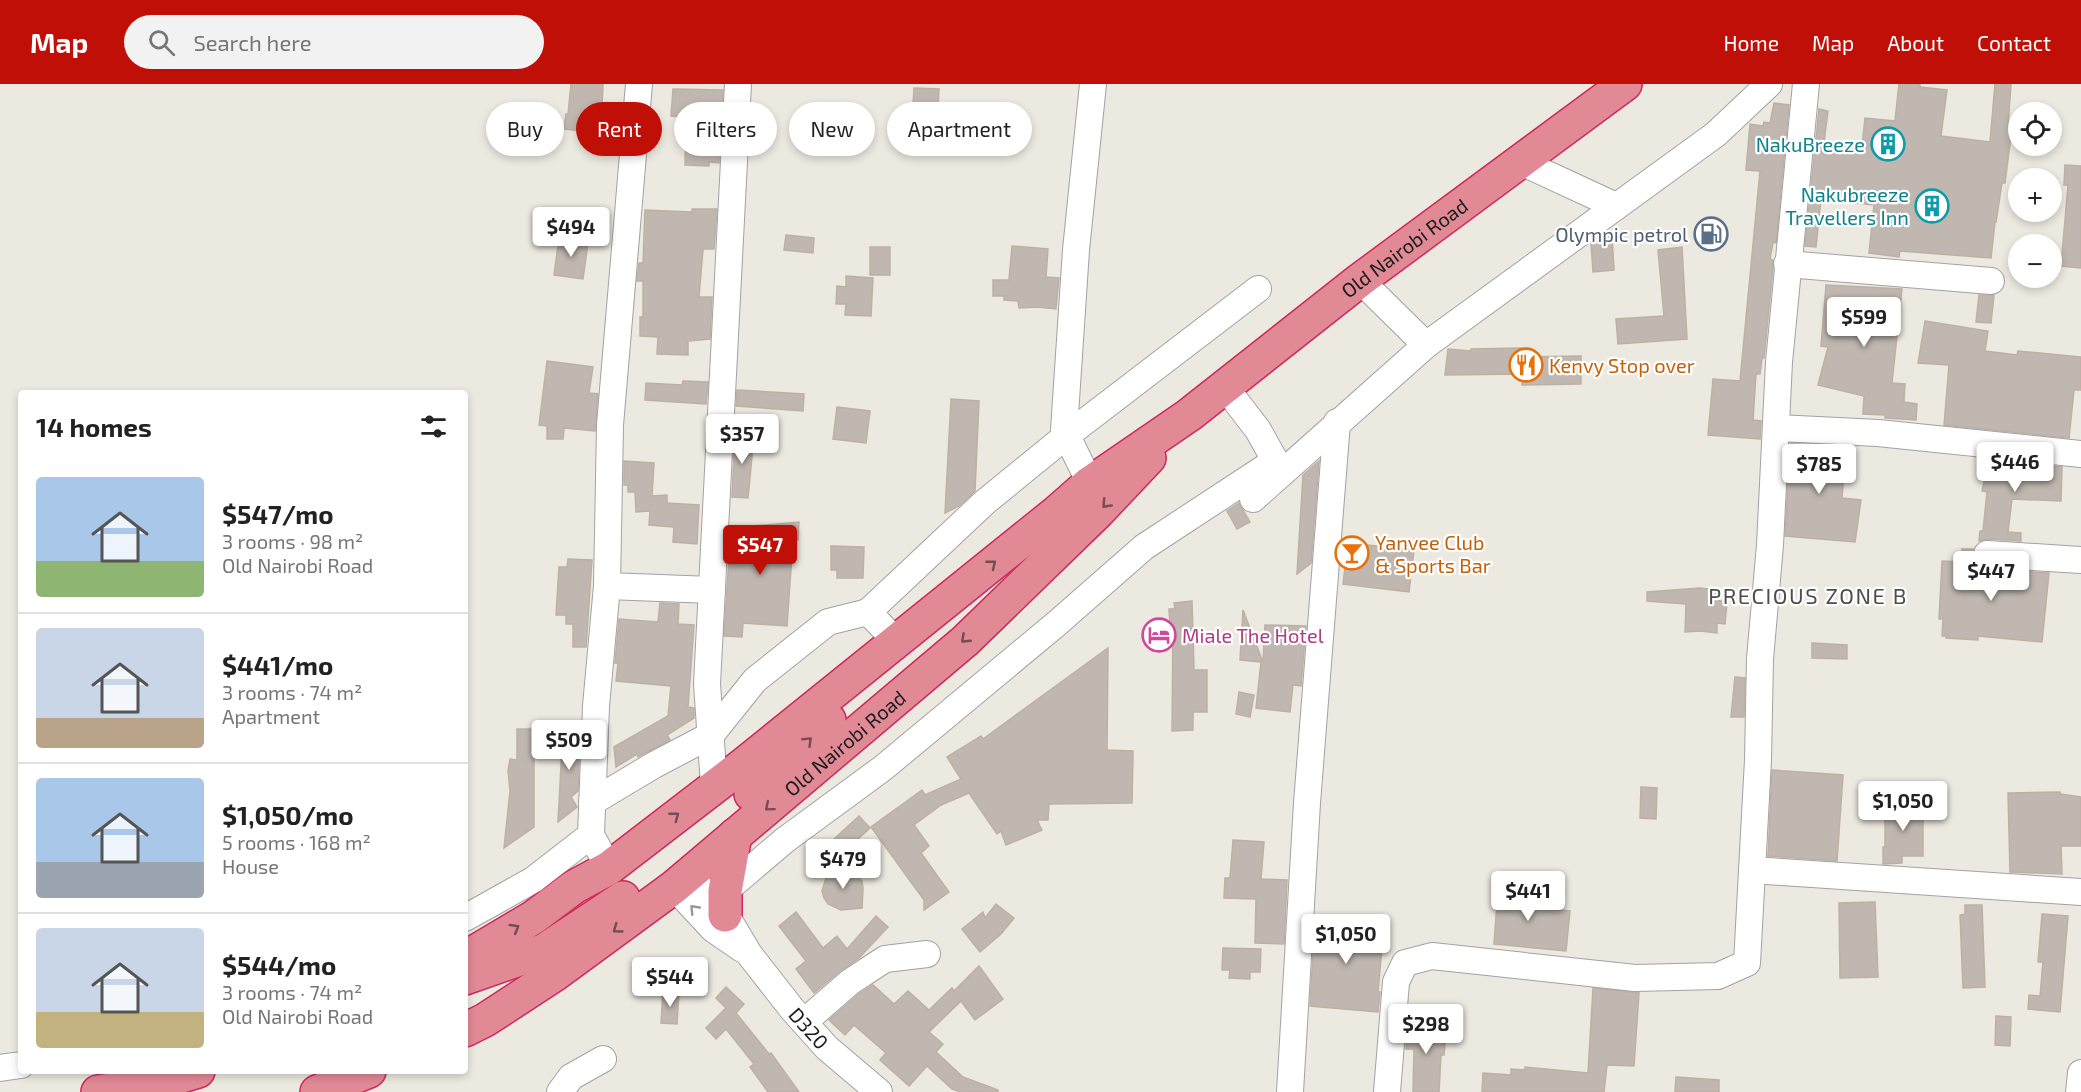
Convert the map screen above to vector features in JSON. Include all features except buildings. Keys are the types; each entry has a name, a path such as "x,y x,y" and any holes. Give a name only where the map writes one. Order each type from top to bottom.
{"highway":[{"name":"Old Nairobi Road","path":"468,956 534,917 574,887 609,868 714,785 743,765 1090,483 1189,415 1360,280 1625,84"},
{"name":"Old Nairobi Road","path":"468,1028 485,1020 554,975 678,877 735,836 964,641 1098,512 1189,415"},
{"path":"468,977 545,950 652,879 678,877 693,844 765,781 858,692 942,604"},
{"path":"725,903 735,836"},
{"path":"98,1092 165,1081 188,1074"},
{"path":"317,1092 361,1074"}],"street":[{"path":"609,868 591,835 592,802 596,706 607,586 610,425 639,84"},
{"path":"714,785 707,684 738,84"},
{"path":"1090,483 1064,430 1076,250 1093,84"},
{"path":"725,903 785,840 883,768 1055,625 1144,547 1279,467 1337,422 1426,345 1716,134 1769,84"},
{"path":"1387,1092 1396,982 1405,963 1432,956 1635,978 1718,976 1747,963 1758,760 1760,659 1779,362 1806,84"},
{"path":"1521,162 1616,206"},
{"path":"1787,264 1991,281"},
{"path":"1360,280 1426,345"},
{"path":"592,802 654,765 711,735 755,680 828,622 868,612 985,502 1066,436 1258,290"},
{"path":"1225,387 1258,430 1279,467"},
{"path":"1290,1092 1308,791 1337,422"},
{"path":"1776,428 1878,433 2081,454"},
{"path":"1253,499 1279,467"},
{"path":"1987,554 2081,560"},
{"path":"607,586 712,590"},
{"path":"868,612 896,641"},
{"path":"468,916 533,880 591,835"},
{"path":"1752,870 2081,892"},
{"name":"D320","path":"678,877 725,903 749,954 804,1022 828,1047 879,1092"},
{"name":"D320","path":"678,877 713,929 749,954"},
{"path":"804,1022 850,982 885,959 927,954"},
{"path":"560,1092 571,1077 603,1059"},
{"path":"0,1068 18,1065"},
{"path":"2079,1092 2081,1073"}],"place":[{"name":"NakuBreeze","path":"1888,144"},
{"name":"Nakubreeze Travellers Inn","path":"1932,206"},
{"name":"Olympic petrol","path":"1711,234"},
{"name":"Kenvy Stop over","path":"1526,365"},
{"name":"Yanvee Club & Sports Bar","path":"1352,553"},
{"name":"Miale The Hotel","path":"1159,635"}],"district":[{"name":"PRECIOUS ZONE B","path":"1808,595"}]}
